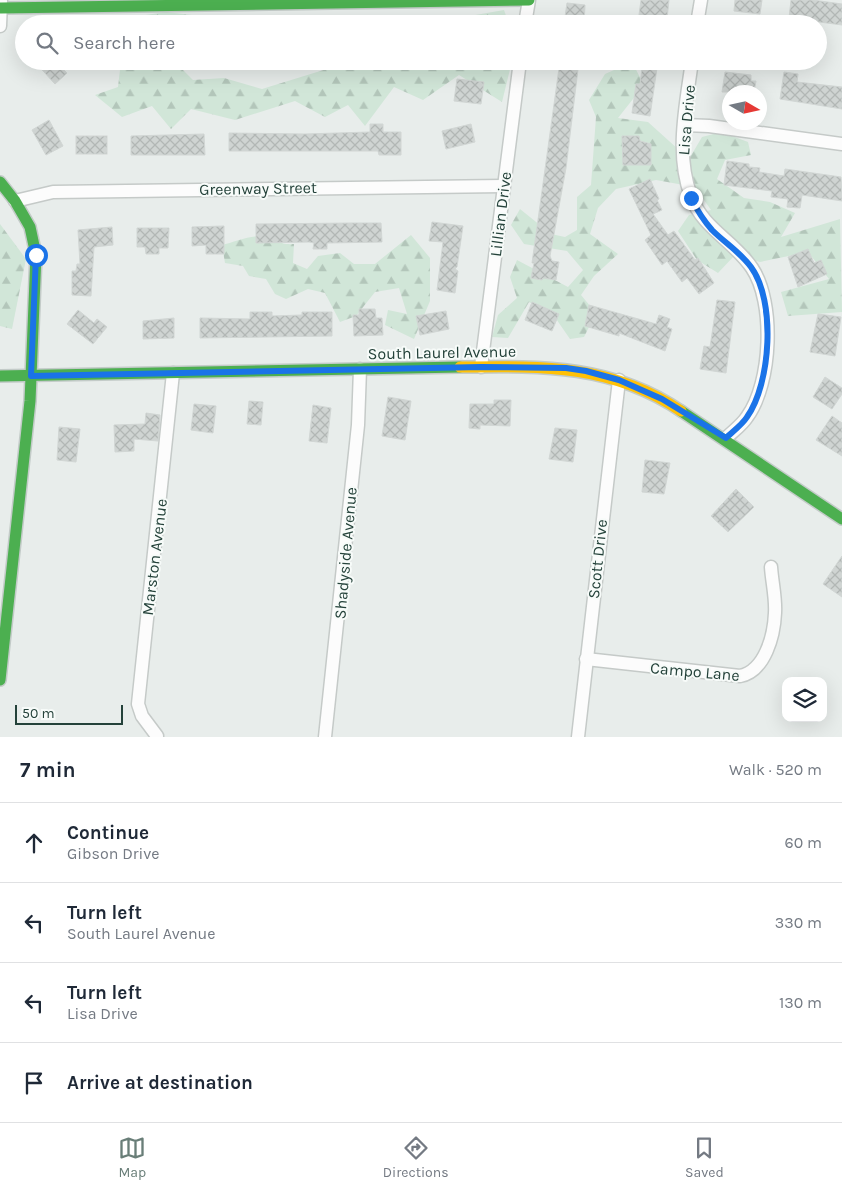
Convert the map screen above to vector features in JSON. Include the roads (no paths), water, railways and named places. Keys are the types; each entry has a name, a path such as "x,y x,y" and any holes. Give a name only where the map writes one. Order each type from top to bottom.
{"street":[{"path":"0,26 1,4 529,0 526,15"},
{"path":"698,15 701,0"},
{"name":"Lillian Drive","path":"481,367 519,70"},
{"name":"Lisa Drive","path":"691,70 681,156 691,198 712,229 740,254 751,267 762,288 767,312 767,347 758,394 747,418 726,438"},
{"path":"685,125 709,126 842,144"},
{"path":"0,182 14,200 30,227 36,255 26,451 0,680"},
{"name":"Greenway Street","path":"14,200 53,192 503,186"},
{"name":"South Laurel Avenue","path":"0,376 481,367 566,368 586,371 619,380 673,405 726,438 842,519"},
{"name":"Shadyside Avenue","path":"325,737 358,425 360,369"},
{"name":"Marston Avenue","path":"157,736 142,716 138,704 173,373"},
{"name":"Scott Drive","path":"578,737 619,380"},
{"name":"Campo Lane","path":"586,659 740,676 748,675 761,663 773,626 775,612 771,567"}]}
